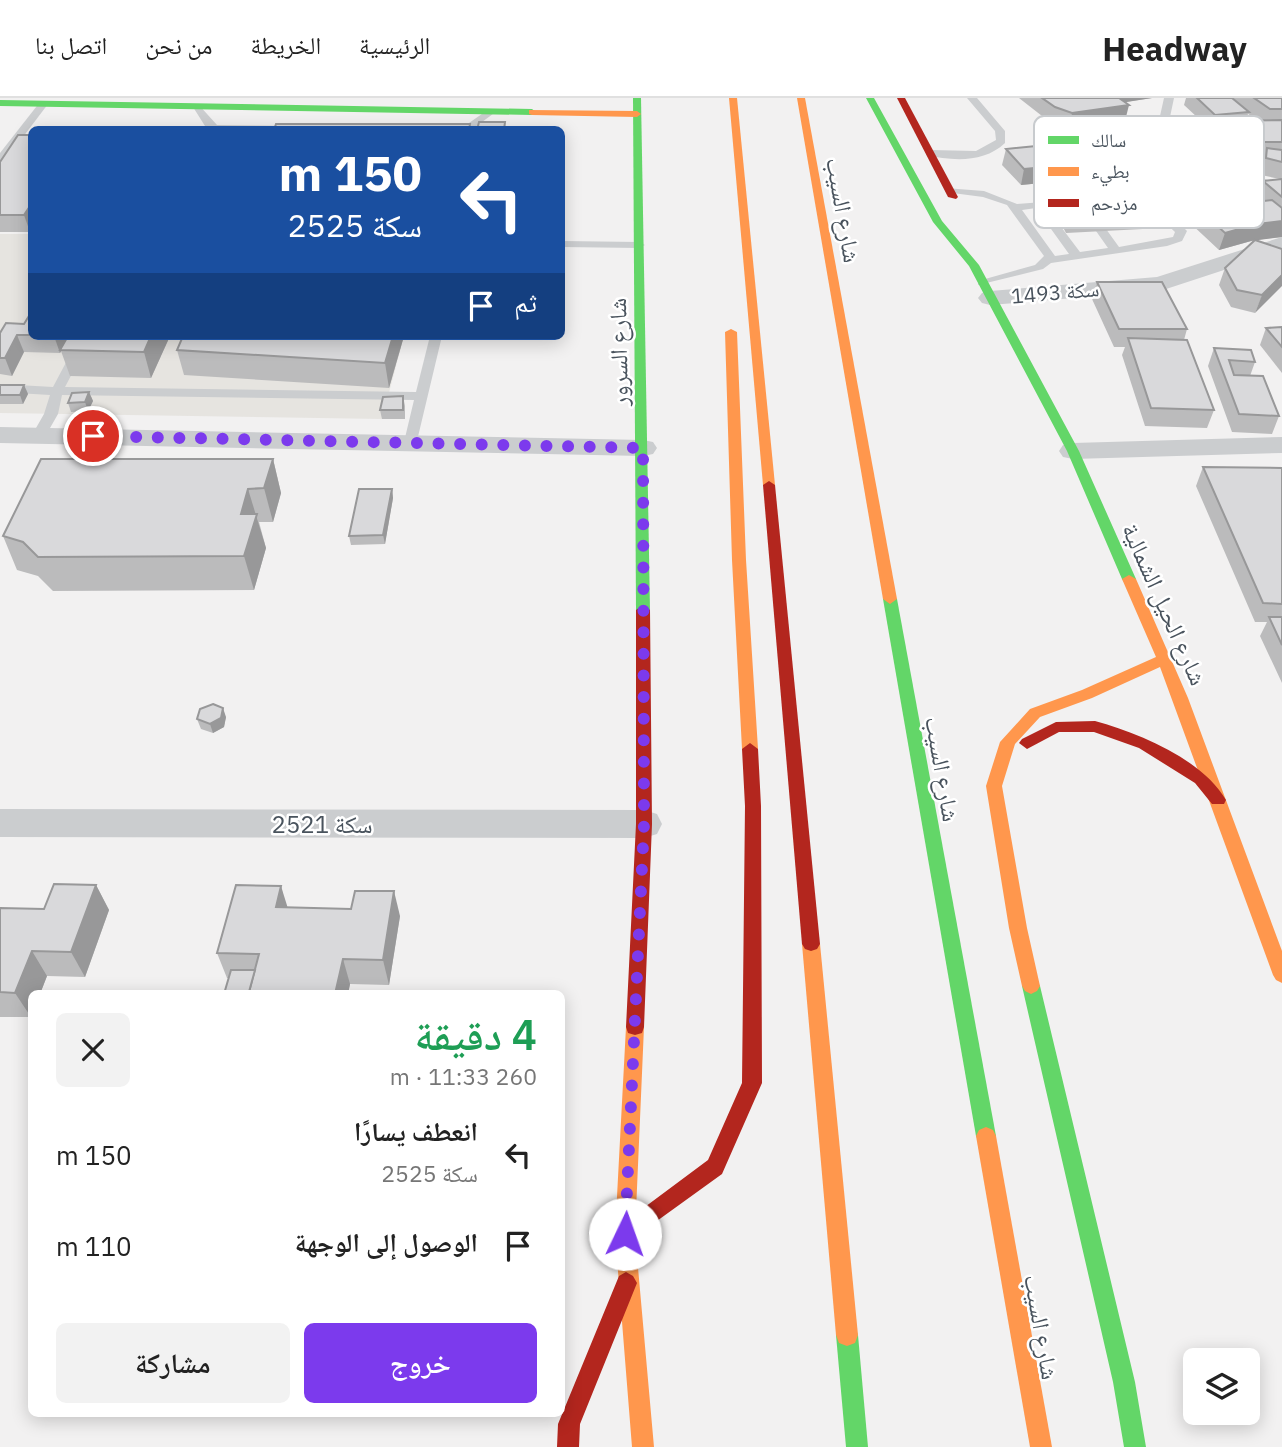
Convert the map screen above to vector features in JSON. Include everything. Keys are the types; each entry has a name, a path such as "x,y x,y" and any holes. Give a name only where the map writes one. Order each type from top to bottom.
{"main road":[{"path":"733,98 857,1447"},
{"name":"شارع السيب","path":"801,98 1041,1447"},
{"name":"شارع الحيل الشمالية","path":"870,98 938,222 974,265 1073,451 1165,659 1282,975"},
{"path":"901,98 910,106 930,153 959,209"},
{"path":"0,103 46,101 198,107 492,111 637,106"},
{"name":"شارع السرور","path":"637,106 643,448 644,824 625,1234 643,1447"},
{"path":"888,133 912,148 930,153"},
{"path":"729,234 739,159"},
{"name":"شارع الحيل الشمالية","path":"968,231 974,265"},
{"path":"625,1234 715,1167 752,1083 753,806 739,560 730,311"},
{"path":"1135,1447 1124,1382 1018,928 994,786 1008,741 1035,713 1087,694 1165,659"},
{"path":"994,786 1027,743 1056,727 1095,726 1144,744 1201,779 1218,800"},
{"name":"شارع السرور","path":"568,1447 569,1424 628,1278"}],"street":[{"name":"سكة 1493","path":"986,290 1160,284 1282,244"},
{"path":"0,435 643,448"},
{"path":"1073,451 1282,445"},
{"name":"سكة 2521","path":"0,823 644,824"}],"lane":[{"path":"930,153 973,155 991,150 1001,141 1000,131 972,98"},
{"path":"1165,116 1169,98"},
{"path":"0,160 46,101"},
{"path":"198,107 212,126"},
{"path":"470,126 492,111"},
{"path":"1264,130 1282,129"},
{"path":"1264,182 1282,187"},
{"path":"949,190 995,197 1016,207 1048,253 1048,260"},
{"path":"1016,207 1034,205"},
{"path":"1056,228 1077,256"},
{"path":"986,290 1039,267 1048,260 1116,251 1139,242 1174,241 1181,235 1177,228"},
{"path":"1102,231 1116,251"},
{"path":"565,244 639,245"},
{"path":"40,435 51,414 57,391 84,340"},
{"path":"411,442 435,340"},
{"path":"0,388 421,396"}],"shaded area":[{"path":"0,234 28,234 28,340 403,340 382,419 0,413"}],"building":[{"path":"1042,98 1119,98 1129,105 1072,113 1055,107"},
{"path":"1197,98 1232,98 1249,112 1215,115"},
{"path":"1254,98 1282,98 1282,109 1270,109"},
{"path":"1264,120 1282,120 1282,142 1264,142"},
{"path":"479,122 505,122 504,126 478,126"},
{"path":"276,124 470,124 470,126 275,126"},
{"path":"18,135 28,135 28,209 24,215 0,215 0,162"},
{"path":"1034,146 1034,168 1024,169 1006,149"},
{"path":"1267,148 1282,150 1282,162 1266,158"},
{"path":"1282,179 1282,197 1264,182"},
{"path":"1272,200 1282,208 1282,221 1264,223 1264,201"},
{"path":"1220,228 1243,228 1225,233"},
{"path":"1255,240 1282,249 1282,275 1262,295 1237,290 1225,268"},
{"path":"1097,282 1162,282 1187,329 1119,329"},
{"path":"28,318 28,335 17,335 5,358 0,358 0,333 6,323 24,324"},
{"path":"1282,327 1282,347 1266,328"},
{"path":"1128,338 1187,340 1214,410 1151,408"},
{"path":"66,340 149,340 144,352 60,350"},
{"path":"181,340 392,340 385,363 177,350"},
{"path":"1214,348 1251,350 1255,362 1229,360 1234,375 1263,376 1279,416 1239,414"},
{"path":"0,385 24,385 20,395 0,395"},
{"path":"89,392 85,402 68,403 72,393"},
{"path":"403,396 403,410 380,410 383,397"},
{"path":"41,459 273,459 264,488 248,489 241,514 257,514 244,556 38,557 23,542 3,536"},
{"path":"1203,467 1282,468 1282,604 1263,603"},
{"path":"359,489 392,489 383,535 349,536"},
{"path":"1269,617 1282,617 1282,645"},
{"path":"213,704 223,708 221,718 210,724 197,719 200,709"},
{"path":"54,884 96,885 71,952 32,951 15,993 0,992 0,908 44,909"},
{"path":"236,885 281,886 276,907 351,909 355,891 394,891 383,960 343,959 336,990 250,990 259,954 217,953"},
{"path":"231,970 255,970 250,990 225,990"}],"traffic: fast":[{"path":"637,98 643,610"},
{"path":"870,98 938,222 974,265 1073,451 1129,579"},
{"path":"0,103 532,112"},
{"path":"890,599 986,1136"},
{"path":"1031,986 1124,1382 1135,1447"},
{"path":"847,1335 857,1447"}],"traffic: slow":[{"path":"733,98 769,485"},
{"path":"801,98 890,599"},
{"path":"532,112 637,114"},
{"path":"731,332 739,560 750,749"},
{"path":"1129,579 1181,698 1282,975"},
{"path":"1031,986 1018,928 994,786 1008,742 1035,713 1087,694 1165,659"},
{"path":"811,944 847,1335"},
{"path":"635,1027 625,1234 643,1447"},
{"path":"986,1136 1041,1447"}],"traffic: jam":[{"path":"901,98 953,197"},
{"path":"769,485 811,944"},
{"path":"635,1027 644,824 643,610"},
{"path":"1027,743 1056,727 1095,726 1144,744 1201,779 1218,800"},
{"path":"625,1234 715,1167 752,1083 753,806 750,749"},
{"path":"568,1447 569,1424 626,1283"}],"route":[{"path":"93,436 643,448 644,824 625,1234"}]}
